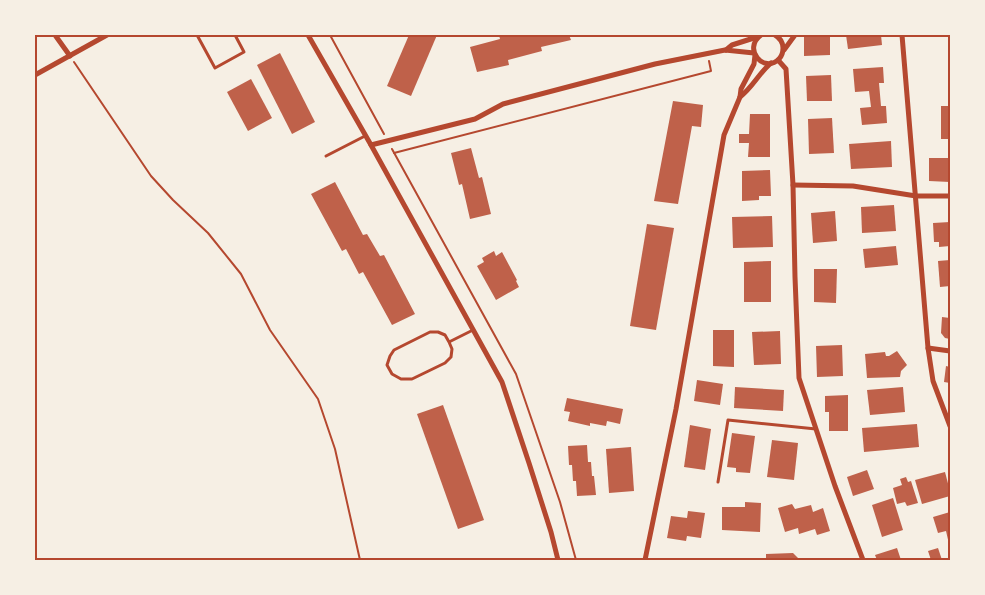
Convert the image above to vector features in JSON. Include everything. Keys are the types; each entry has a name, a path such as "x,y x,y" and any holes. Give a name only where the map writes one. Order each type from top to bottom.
{"street":[{"path":"55,35 70,56"},
{"path":"35,75 107,35"},
{"path":"308,35 502,382 551,532 558,560"},
{"path":"740,97 749,90 763,70 778,60 795,35"},
{"path":"902,35 928,348 933,382 950,426"},
{"path":"725,50 732,45 760,36"},
{"path":"645,560 676,409 724,135 740,97 741,89 754,64 754,43 760,36"},
{"path":"779,36 783,51"},
{"path":"371,145 475,119 503,104 654,64 725,50 755,54 760,61 772,63"},
{"path":"778,60 786,69 793,185 799,378 835,486 863,560"},
{"path":"793,185 852,186 916,196 950,196"},
{"path":"928,348 950,351"}],"lane":[{"path":"197,35 215,68 244,52 235,35"},
{"path":"326,156 366,136"},
{"path":"449,342 473,330"},
{"path":"430,332 438,332 445,335 449,342 452,349 451,357 444,363 412,379 401,379 392,374 388,364 394,350 430,332"},
{"path":"718,482 728,420 816,430"}],"path":[{"path":"330,35 516,374 560,502 576,560"},
{"path":"394,153 711,71 708,53"},
{"path":"70,56 152,176 173,200 208,233 241,274 270,330 318,399 335,449 360,560"}],"building":[{"path":"409,35 437,35 411,96 387,86"},
{"path":"499,35 569,35 571,40 541,47 542,51 508,60 509,65 477,72 470,47 500,39"},
{"path":"804,35 830,35 830,55 804,56"},
{"path":"846,35 881,35 882,45 848,49"},
{"path":"280,53 315,122 292,134 257,65"},
{"path":"883,67 884,83 879,83 881,106 886,106 887,123 862,125 860,108 871,107 869,91 855,92 853,69"},
{"path":"831,75 832,101 807,101 806,76"},
{"path":"251,79 272,118 248,131 227,92"},
{"path":"673,101 703,105 701,127 692,126 678,204 654,201"},
{"path":"941,106 950,106 950,139 941,139"},
{"path":"750,114 770,114 770,157 748,157 749,143 739,143 739,134 749,134"},
{"path":"832,118 834,153 809,154 808,119"},
{"path":"891,141 892,167 851,169 849,144"},
{"path":"471,148 479,178 482,177 491,214 470,219 462,184 459,185 451,153"},
{"path":"929,158 950,158 950,182 929,181"},
{"path":"770,170 771,196 759,196 759,200 742,201 742,171"},
{"path":"335,182 363,235 367,234 380,256 384,255 415,314 392,325 363,272 359,274 346,249 342,251 311,194"},
{"path":"894,205 896,231 862,233 861,207"},
{"path":"835,211 837,241 813,243 811,213"},
{"path":"772,216 773,247 733,248 732,217"},
{"path":"950,222 950,246 939,247 939,242 934,242 933,223"},
{"path":"647,224 674,228 656,330 630,326"},
{"path":"896,246 898,265 865,268 863,249"},
{"path":"494,251 496,256 502,252 519,287 496,300 477,266 484,262 482,258"},
{"path":"950,260 950,286 940,287 938,261"},
{"path":"771,261 771,302 744,302 744,262"},
{"path":"814,269 837,269 836,303 814,302"},
{"path":"942,317 950,318 950,339 945,338 941,333"},
{"path":"713,330 734,330 734,367 713,366"},
{"path":"780,331 781,364 754,365 752,332"},
{"path":"842,345 843,376 817,377 816,346"},
{"path":"897,351 907,365 901,371 900,377 867,378 865,354 885,352 886,356 889,356"},
{"path":"946,366 950,367 950,383 944,382"},
{"path":"697,380 723,384 720,405 694,401"},
{"path":"735,387 784,390 783,411 734,408"},
{"path":"903,387 905,412 870,415 867,390"},
{"path":"848,395 848,431 829,431 829,412 825,412 825,396"},
{"path":"567,398 623,409 620,424 607,421 606,426 590,423 590,426 568,421 570,412 564,411"},
{"path":"443,405 484,520 458,529 417,414"},
{"path":"917,424 919,447 864,452 862,428"},
{"path":"690,425 711,429 705,470 684,467"},
{"path":"732,433 755,436 750,473 736,472 736,468 727,467"},
{"path":"772,440 798,443 794,480 767,477"},
{"path":"587,445 588,462 591,462 596,495 577,496 576,481 573,481 572,465 569,465 568,446"},
{"path":"631,447 634,491 609,493 606,449"},
{"path":"867,470 874,489 853,496 847,477"},
{"path":"945,472 950,496 922,504 915,480"},
{"path":"906,477 908,482 911,481 918,503 907,506 905,502 897,504 893,488 902,485 900,479"},
{"path":"893,498 903,530 882,537 872,505"},
{"path":"745,502 761,503 760,532 722,530 722,507 745,507"},
{"path":"792,504 795,509 811,505 813,512 823,508 830,531 817,535 815,529 799,534 798,528 785,532 778,508"},
{"path":"688,511 705,513 701,538 687,536 686,541 667,538 671,516 687,518"},
{"path":"950,512 949,544 946,531 938,533 933,517"},
{"path":"897,548 901,560 877,560 875,555"},
{"path":"938,548 942,560 931,560 928,551"},
{"path":"793,553 800,560 766,560 766,554"}]}
